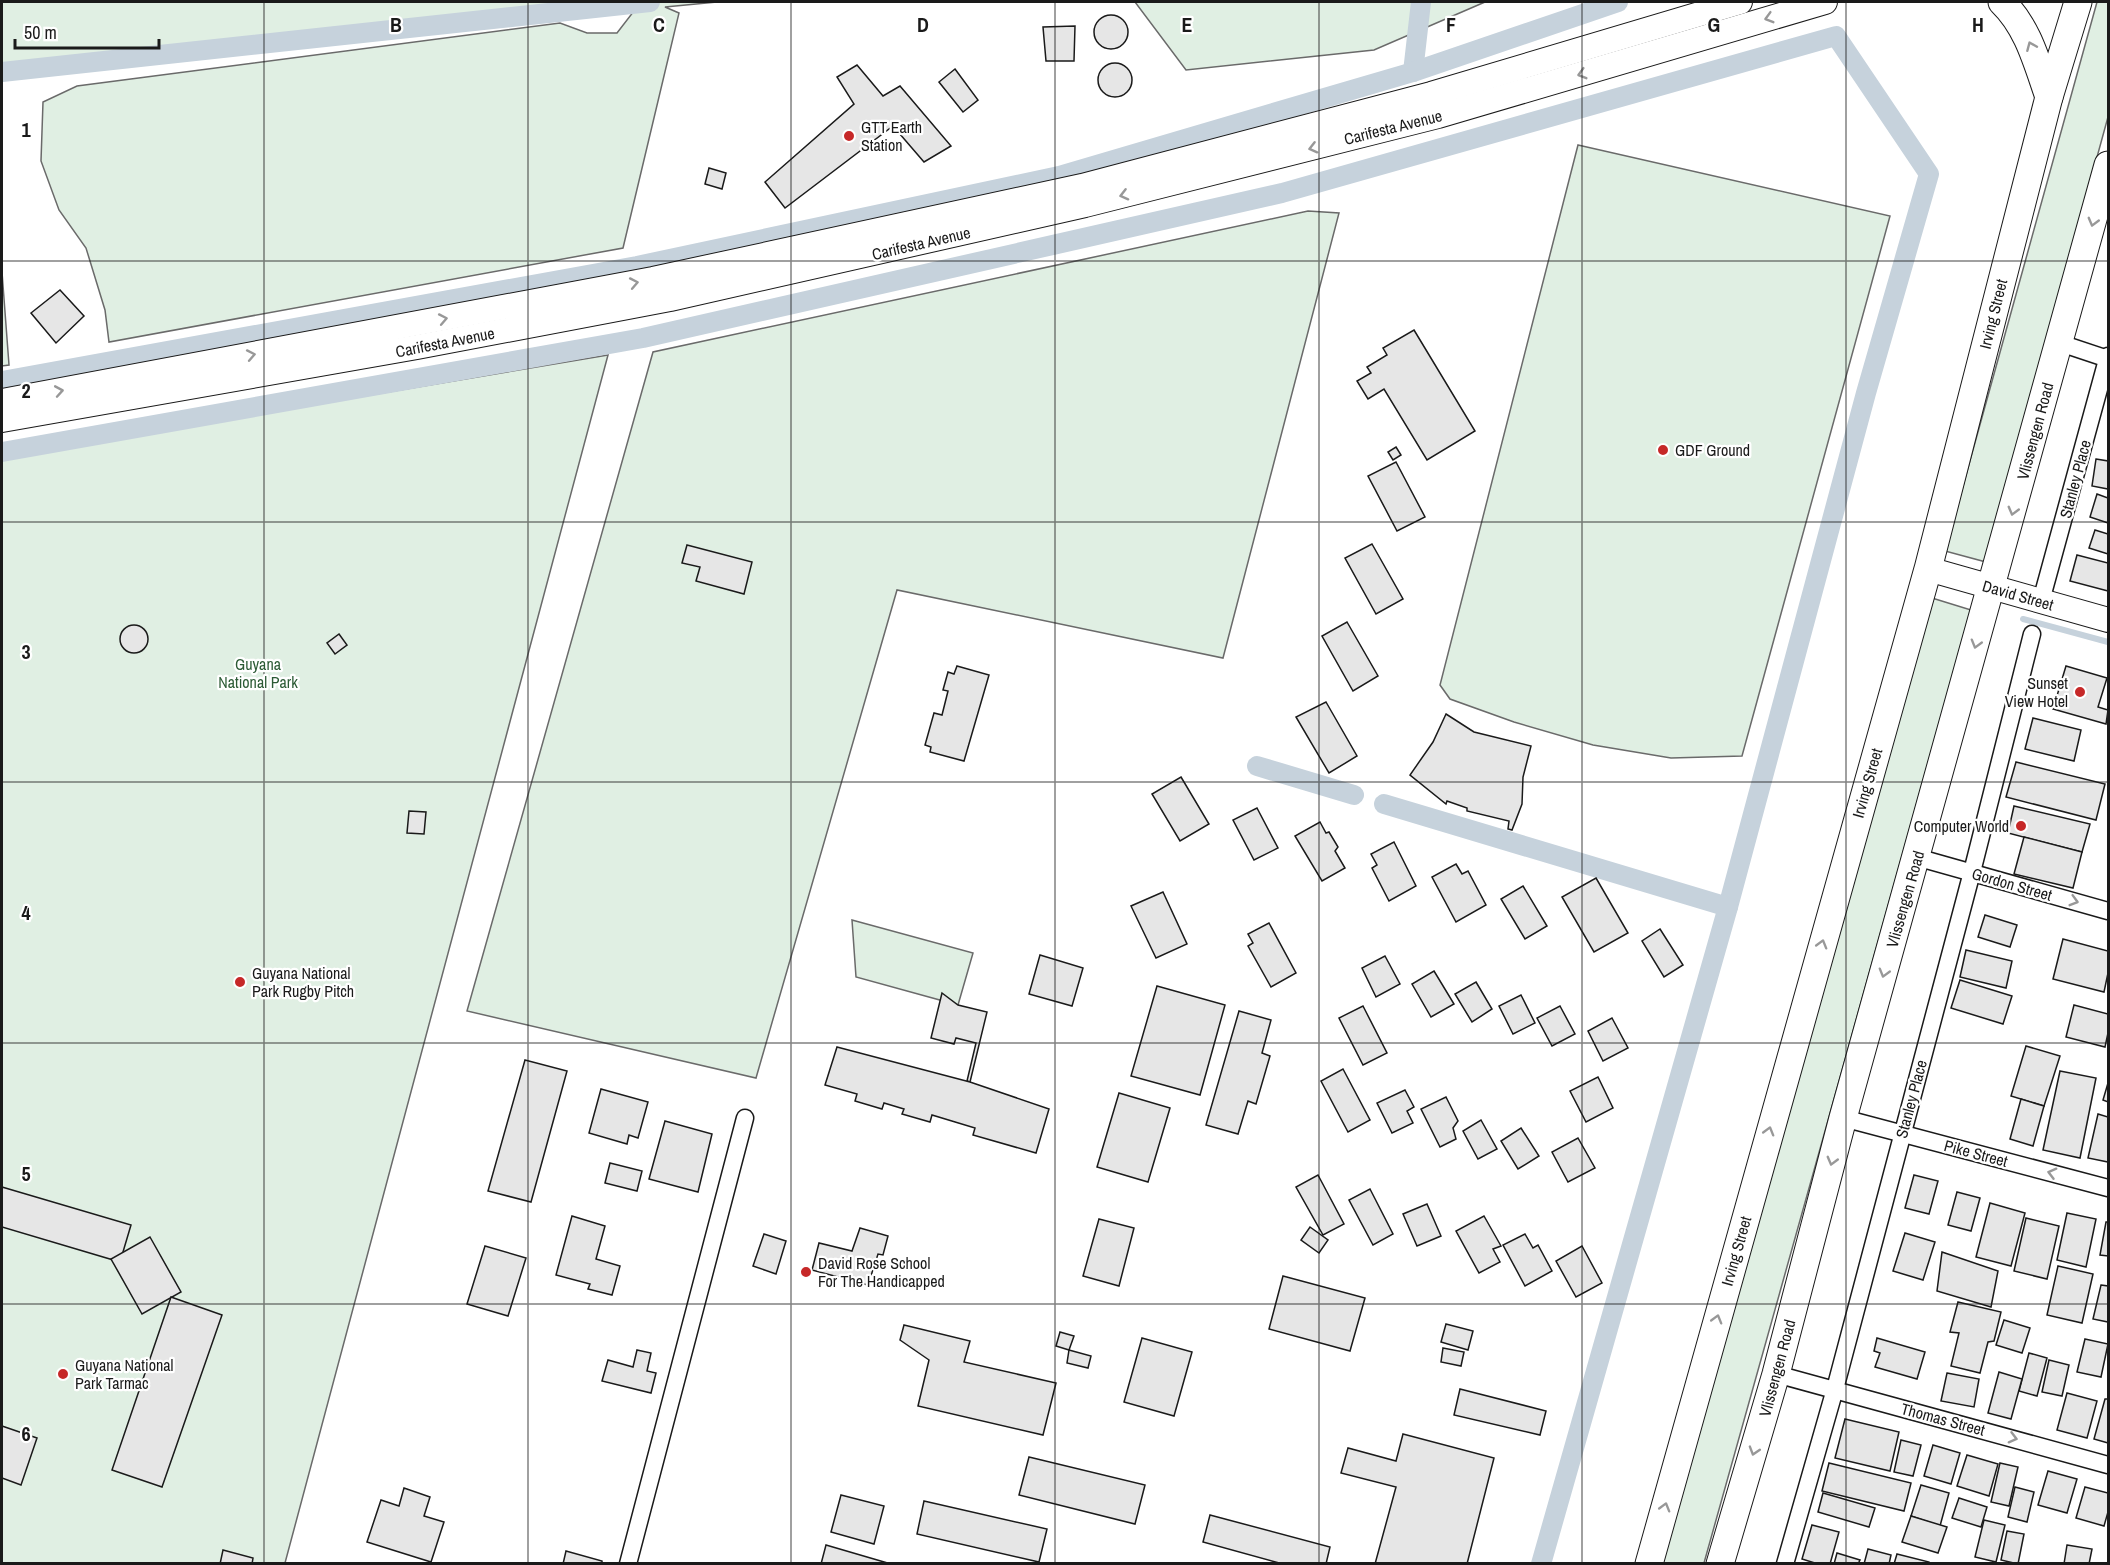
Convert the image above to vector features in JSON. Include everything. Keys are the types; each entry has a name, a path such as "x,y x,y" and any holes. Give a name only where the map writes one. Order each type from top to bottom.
{"main road":[{"name":"Carifesta Avenue","path":"2,400 653,279 1082,186 1431,94 1740,2"},
{"name":"Carifesta Avenue","path":"2,420 405,350 670,300 1085,205 1438,116 1825,2"},
{"path":"2001,2 2019,22 2031,45 2049,97"},
{"name":"Irving Street","path":"1649,1563 1928,569 2049,97 2078,2"},
{"name":"Vlissengen Road","path":"1720,1563 1776,1374 1843,1118 1916,857 1996,588 2109,165"},
{"name":"David Street","path":"1928,569 2109,620"}],"street":[{"path":"2062,344 2106,357"},
{"name":"Stanley Place","path":"2038,600 2106,357"},
{"name":"Stanley Place","path":"1785,1563 1835,1389 1972,872 2032,634"},
{"name":"Gordon Street","path":"1916,857 2109,910"},
{"path":"628,1563 746,1118"},
{"name":"Pike Street","path":"1843,1118 2109,1188"},
{"name":"Thomas Street","path":"1776,1374 2109,1465"}],"green space":[{"path":"2,2 717,2 665,7 679,13 623,248 109,342 105,310 86,248 59,210 41,161 43,102 77,86 560,23 587,33 617,33 634,11 2,78"},
{"path":"1135,2 1485,2 1374,50 1186,70"},
{"path":"2097,2 2108,2 2108,117 1986,562 1945,551"},
{"name":"GDF Ground","path":"1578,145 1890,216 1742,756 1671,758 1593,745 1514,722 1450,699 1440,685"},
{"path":"1308,211 1339,213 1223,658 897,590 756,1078 467,1011 653,352"},
{"path":"2,272 9,365 2,366"},
{"name":"Guyana National Park","path":"608,355 285,1563 2,1564 2,457"},
{"path":"1932,598 1971,610 1704,1563 1662,1564"},
{"path":"852,920 973,953 958,1005 856,977"}],"building":[{"path":"1111,15 1123,20 1128,32 1123,44 1111,49 1099,44 1094,32 1099,20"},
{"path":"1075,26 1074,61 1046,61 1043,27"},
{"path":"1115,63 1127,68 1132,80 1127,92 1115,97 1103,92 1098,80 1103,68"},
{"name":"GTT Earth Station","path":"857,65 883,96 900,86 951,146 924,162 893,126 785,208 765,182 854,104 837,77"},
{"path":"955,69 978,100 963,112 939,82"},
{"path":"709,168 726,173 722,189 705,184"},
{"path":"60,290 84,316 56,343 31,313"},
{"path":"1414,330 1475,431 1427,460 1384,389 1368,399 1357,381 1371,373 1367,367 1387,355 1383,348"},
{"path":"1396,447 1401,455 1393,460 1388,452"},
{"path":"2096,459 2108,461 2108,489 2092,486"},
{"path":"1396,462 1425,517 1397,531 1368,476"},
{"path":"2097,494 2108,498 2108,523 2090,517"},
{"path":"2095,530 2108,534 2108,554 2089,548"},
{"path":"1372,544 1403,599 1376,614 1345,558"},
{"path":"687,545 752,562 744,594 696,581 700,567 682,563"},
{"path":"2077,555 2108,563 2108,591 2070,581"},
{"path":"1347,622 1378,676 1353,691 1322,636"},
{"path":"134,625 144,629 148,639 144,649 134,653 124,649 120,639 124,629"},
{"path":"339,634 347,645 335,654 327,643"},
{"path":"957,666 989,675 964,761 930,752 931,747 925,745 934,713 942,715 948,691 943,690 948,672 954,674"},
{"name":"Sunset View Hotel","path":"2066,666 2107,678 2098,707 2108,710 2106,724 2053,709"},
{"path":"1326,702 1357,756 1329,773 1296,717"},
{"path":"1446,714 1474,732 1531,746 1523,777 1522,804 1512,830 1508,829 1509,821 1467,811 1467,808 1447,801 1446,804 1410,775 1433,742"},
{"path":"2033,718 2081,730 2074,761 2025,749"},
{"path":"2016,762 2105,784 2096,820 2006,797"},
{"path":"1181,777 1209,824 1180,841 1152,794"},
{"path":"2014,806 2090,824 2082,852 2008,833"},
{"path":"1257,808 1278,848 1254,860 1233,820"},
{"path":"409,811 426,812 424,834 407,833"},
{"path":"1320,822 1338,847 1335,851 1345,868 1322,881 1295,836"},
{"path":"2024,837 2082,852 2073,888 2014,874"},
{"path":"1394,842 1416,886 1389,901 1372,868 1377,865 1371,854"},
{"path":"1456,864 1462,874 1468,871 1486,905 1456,922 1432,877"},
{"path":"1596,878 1628,933 1594,952 1562,897"},
{"path":"1523,886 1547,926 1525,939 1501,899"},
{"path":"1163,892 1187,944 1156,958 1131,906"},
{"path":"1985,915 2017,925 2010,947 1978,937"},
{"path":"1269,923 1296,973 1271,987 1248,946 1253,943 1248,934"},
{"path":"1660,929 1683,965 1664,977 1642,941"},
{"path":"2063,939 2108,951 2108,973 2104,992 2053,979"},
{"path":"1966,950 2012,961 2006,988 1960,977"},
{"path":"1040,955 1083,968 1072,1006 1029,994"},
{"path":"1385,956 1400,984 1376,997 1362,968"},
{"path":"1434,971 1454,1004 1431,1017 1412,984"},
{"path":"1960,980 2012,996 2003,1024 1951,1008"},
{"path":"1476,982 1492,1009 1472,1022 1455,994"},
{"path":"1157,986 1225,1005 1200,1095 1131,1076"},
{"path":"942,993 958,1005 987,1012 970,1082 967,1081 976,1043 956,1038 954,1044 931,1038"},
{"path":"1521,995 1535,1023 1513,1034 1499,1006"},
{"path":"2074,1005 2108,1014 2105,1047 2066,1037"},
{"path":"1363,1006 1387,1053 1363,1065 1339,1018"},
{"path":"1560,1006 1575,1034 1552,1046 1537,1018"},
{"path":"1239,1011 1271,1020 1262,1053 1270,1056 1256,1104 1248,1101 1238,1134 1206,1125"},
{"path":"1612,1018 1628,1048 1603,1061 1588,1031"},
{"path":"2026,1046 2060,1056 2044,1106 2011,1096"},
{"path":"837,1047 970,1082 1049,1109 1036,1153 973,1135 975,1128 932,1115 930,1122 902,1114 904,1109 884,1103 882,1109 855,1101 857,1094 825,1085"},
{"path":"525,1060 567,1071 531,1202 488,1191"},
{"path":"1343,1069 1370,1120 1348,1132 1321,1081"},
{"path":"2060,1071 2096,1078 2080,1158 2043,1150"},
{"path":"1598,1077 1613,1108 1586,1122 1570,1091"},
{"path":"2108,1083 2108,1102 2103,1100"},
{"path":"601,1089 648,1102 638,1138 629,1135 627,1144 589,1133"},
{"path":"1405,1090 1414,1107 1407,1111 1413,1123 1392,1133 1377,1103"},
{"path":"1119,1093 1170,1108 1148,1182 1097,1167"},
{"path":"1446,1097 1458,1121 1453,1128 1456,1139 1440,1147 1421,1109"},
{"path":"2021,1099 2044,1106 2033,1146 2010,1139"},
{"path":"2098,1114 2108,1117 2108,1162 2088,1158"},
{"path":"1481,1120 1497,1149 1478,1159 1463,1131"},
{"path":"665,1121 712,1134 698,1192 649,1179"},
{"path":"1521,1128 1539,1156 1518,1169 1501,1141"},
{"path":"1578,1138 1595,1168 1568,1182 1552,1152"},
{"path":"610,1163 642,1171 637,1191 605,1183"},
{"path":"1318,1175 1344,1224 1323,1235 1296,1187"},
{"path":"1914,1175 1938,1181 1929,1214 1905,1208"},
{"path":"2,1187 131,1225 120,1262 2,1227"},
{"path":"1370,1189 1393,1234 1373,1245 1349,1200"},
{"path":"1957,1192 1980,1198 1971,1231 1948,1225"},
{"path":"1990,1203 2025,1213 2011,1266 1976,1257"},
{"path":"1427,1204 1441,1236 1417,1246 1403,1214"},
{"path":"2067,1213 2096,1219 2086,1267 2057,1260"},
{"path":"572,1216 605,1226 596,1259 620,1266 612,1295 588,1289 590,1284 556,1275"},
{"path":"1484,1216 1501,1246 1493,1249 1500,1262 1479,1273 1456,1231"},
{"path":"2026,1218 2059,1226 2047,1279 2014,1271"},
{"path":"1099,1219 1134,1228 1119,1286 1083,1276"},
{"path":"2106,1222 2108,1222 2108,1256 2100,1255"},
{"path":"1310,1227 1328,1240 1319,1253 1301,1240"},
{"path":"860,1228 888,1236 883,1255 878,1254 868,1285 812,1270 819,1243 852,1251"},
{"path":"1905,1233 1935,1242 1923,1280 1893,1271"},
{"path":"764,1234 786,1241 776,1274 753,1266"},
{"path":"1525,1234 1533,1248 1538,1245 1552,1271 1525,1286 1503,1245"},
{"path":"150,1237 181,1292 142,1314 111,1259"},
{"path":"485,1246 526,1258 508,1316 467,1304"},
{"path":"1582,1246 1602,1283 1576,1297 1556,1261"},
{"path":"1942,1252 1998,1271 1991,1307 1937,1291"},
{"path":"2058,1266 2093,1274 2082,1323 2047,1315"},
{"path":"1283,1276 1365,1298 1350,1351 1269,1329"},
{"path":"2101,1285 2108,1286 2108,1322 2093,1319"},
{"path":"171,1297 222,1315 162,1487 112,1470"},
{"path":"1958,1302 2001,1312 1994,1341 1988,1342 1980,1373 1951,1366 1959,1333 1950,1332"},
{"path":"2004,1320 2030,1328 2022,1353 1996,1345"},
{"path":"1446,1324 1473,1331 1468,1350 1441,1342"},
{"path":"904,1325 970,1341 964,1362 1056,1383 1043,1435 918,1406 929,1360 900,1340"},
{"path":"1060,1332 1074,1336 1069,1350 1056,1346"},
{"path":"1142,1338 1192,1352 1174,1416 1124,1402"},
{"path":"1877,1338 1925,1352 1917,1379 1875,1367 1880,1353 1874,1351"},
{"path":"2085,1339 2108,1344 2101,1377 2077,1372"},
{"path":"1443,1348 1464,1352 1461,1366 1441,1362"},
{"path":"637,1350 651,1353 647,1371 656,1373 651,1393 602,1381 608,1360 633,1367"},
{"path":"1069,1350 1091,1356 1088,1368 1067,1363"},
{"path":"2029,1353 2047,1358 2037,1396 2019,1391"},
{"path":"2049,1360 2069,1365 2062,1396 2042,1392"},
{"path":"1999,1372 2022,1379 2011,1419 1988,1413"},
{"path":"1947,1373 1979,1379 1974,1407 1941,1401"},
{"path":"1460,1389 1546,1411 1540,1435 1454,1415"},
{"path":"2067,1393 2097,1401 2087,1438 2057,1430"},
{"path":"2105,1399 2108,1399 2108,1443 2094,1439"},
{"path":"1845,1419 1899,1432 1890,1471 1835,1458"},
{"path":"2,1426 37,1438 21,1485 2,1478"},
{"path":"1403,1434 1494,1458 1467,1564 1375,1564 1396,1487 1341,1473 1348,1448 1396,1461"},
{"path":"1901,1440 1921,1445 1913,1476 1894,1472"},
{"path":"1933,1445 1960,1453 1951,1484 1924,1476"},
{"path":"1967,1455 1998,1464 1989,1496 1957,1486"},
{"path":"1029,1457 1145,1485 1135,1524 1019,1495"},
{"path":"1829,1463 1911,1483 1904,1511 1822,1491"},
{"path":"2000,1463 2018,1467 2009,1506 1991,1502"},
{"path":"2048,1471 2077,1479 2067,1513 2038,1505"},
{"path":"1921,1485 1949,1493 1940,1526 1911,1516"},
{"path":"2015,1487 2034,1492 2027,1522 2008,1517"},
{"path":"2085,1487 2108,1493 2108,1512 2104,1526 2076,1518"},
{"path":"404,1488 430,1497 424,1516 444,1522 431,1562 367,1542 381,1500 399,1506"},
{"path":"1823,1493 1875,1508 1869,1527 1818,1512"},
{"path":"841,1495 884,1506 874,1544 831,1532"},
{"path":"1959,1498 1987,1507 1981,1527 1952,1518"},
{"path":"924,1501 1047,1529 1039,1562 917,1534"},
{"path":"1210,1515 1330,1547 1326,1564 1283,1564 1203,1542"},
{"path":"1911,1516 1947,1527 1938,1553 1902,1542"},
{"path":"1984,1520 2005,1525 1996,1562 1975,1557"},
{"path":"1812,1525 1839,1532 1830,1564 1818,1564 1802,1559"},
{"path":"2007,1531 2024,1534 2018,1564 2001,1560"},
{"path":"826,1545 891,1564 821,1564"},
{"path":"2067,1545 2092,1549 2089,1564 2064,1564"},
{"path":"1868,1549 1891,1555 1889,1564 1864,1564"},
{"path":"223,1550 253,1558 252,1564 220,1564"},
{"path":"566,1551 602,1561 602,1564 563,1564"},
{"path":"1837,1553 1860,1560 1858,1564 1834,1564"},
{"path":"1897,1554 1929,1562 1929,1564 1894,1564"}],"waterway":[{"path":"2,72 650,2"},
{"path":"1413,72 1421,2"},
{"path":"2,381 637,266 1059,176 1413,72 1618,2"},
{"path":"2,452 643,338 1282,193 1836,36 1929,174 1866,393 1728,907"},
{"path":"2023,619 2108,642"},
{"path":"1257,766 1354,795"},
{"path":"1384,804 1728,907 1541,1564"}],"place":[{"name":"GTT Earth Station","path":"849,136"},
{"name":"GDF Ground","path":"1663,450"},
{"name":"Sunset View Hotel","path":"2080,692"},
{"name":"Computer World","path":"2021,826"},
{"name":"Guyana National Park Rugby Pitch","path":"240,982"},
{"name":"David Rose School For The Handicapped","path":"806,1272"},
{"name":"Guyana National Park Tarmac","path":"63,1374"}]}
